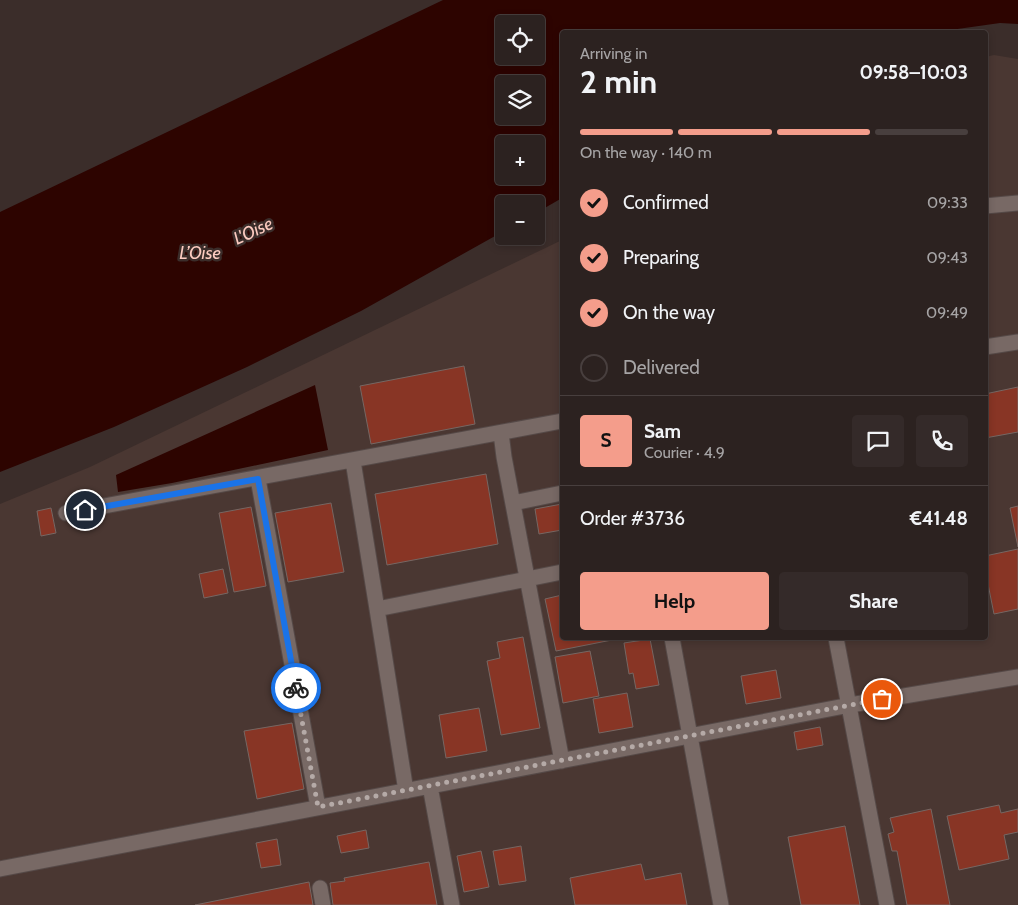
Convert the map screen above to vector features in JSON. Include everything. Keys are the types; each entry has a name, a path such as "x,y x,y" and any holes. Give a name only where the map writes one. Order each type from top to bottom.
{"lane":[{"path":"988,206 1018,205"},
{"path":"988,347 1018,342"},
{"path":"66,513 258,479 560,421"},
{"path":"501,433 512,503 562,761"},
{"path":"353,461 406,791"},
{"path":"258,479 318,807"},
{"path":"512,503 560,493"},
{"path":"377,609 560,572"},
{"path":"672,640 721,905"},
{"path":"836,640 887,905"},
{"path":"0,869 850,704 1018,677"},
{"path":"430,786 452,905"},
{"path":"320,888 323,905"}],"shaded area":[{"path":"994,55 1018,59 1018,905 0,905 0,504 90,467 560,241 560,640 988,640 988,56"}],"water":[{"name":"L’Oise","path":"443,0 1018,0 1018,24 1000,23 950,30 560,30 560,199 545,208 545,195 495,195 495,236 361,311 247,367 114,427 0,472 0,212"},
{"path":"315,385 328,450 172,483 118,492 116,475"}],"building":[{"path":"464,366 475,424 371,444 360,386"},
{"path":"1018,387 1018,432 988,437 988,393"},
{"path":"486,474 498,544 387,565 375,494"},
{"path":"331,503 344,572 288,582 275,513"},
{"path":"560,504 560,530 539,534 535,509"},
{"path":"1018,506 1018,547 1010,508"},
{"path":"251,507 266,586 234,592 219,513"},
{"path":"51,508 56,533 41,536 37,511"},
{"path":"1018,549 1018,609 994,614 988,584 988,555"},
{"path":"223,569 228,593 204,598 199,574"},
{"path":"560,595 560,640 612,640 556,651 545,599"},
{"path":"523,637 540,728 501,735 487,661 500,658 497,642"},
{"path":"650,640 659,685 636,689 633,673 629,674 624,643"},
{"path":"590,651 599,696 563,703 555,657"},
{"path":"776,670 781,698 746,704 741,676"},
{"path":"627,693 633,727 599,733 593,699"},
{"path":"479,708 487,751 446,758 439,715"},
{"path":"292,723 304,789 257,799 244,731"},
{"path":"820,727 823,745 797,750 794,732"},
{"path":"999,805 1001,813 1018,809 1018,832 1004,835 1009,859 959,870 947,816"},
{"path":"931,809 950,905 907,905 897,851 892,851 888,834 894,832 890,818"},
{"path":"845,826 860,905 801,905 788,837"},
{"path":"366,830 369,848 341,853 337,836"},
{"path":"277,839 281,865 261,868 256,843"},
{"path":"521,846 526,881 499,885 493,851"},
{"path":"481,851 489,887 464,892 457,856"},
{"path":"429,862 437,905 333,905 330,883 345,881 344,878"},
{"path":"641,864 645,880 681,873 687,905 575,905 570,878"},
{"path":"309,882 313,905 195,905"}],"way so far":[{"path":"296,688 318,807 882,699"}],"route":[{"path":"85,510 258,479 296,688"}],"water label":[{"name":"L'Oise","path":"253,231"}]}
